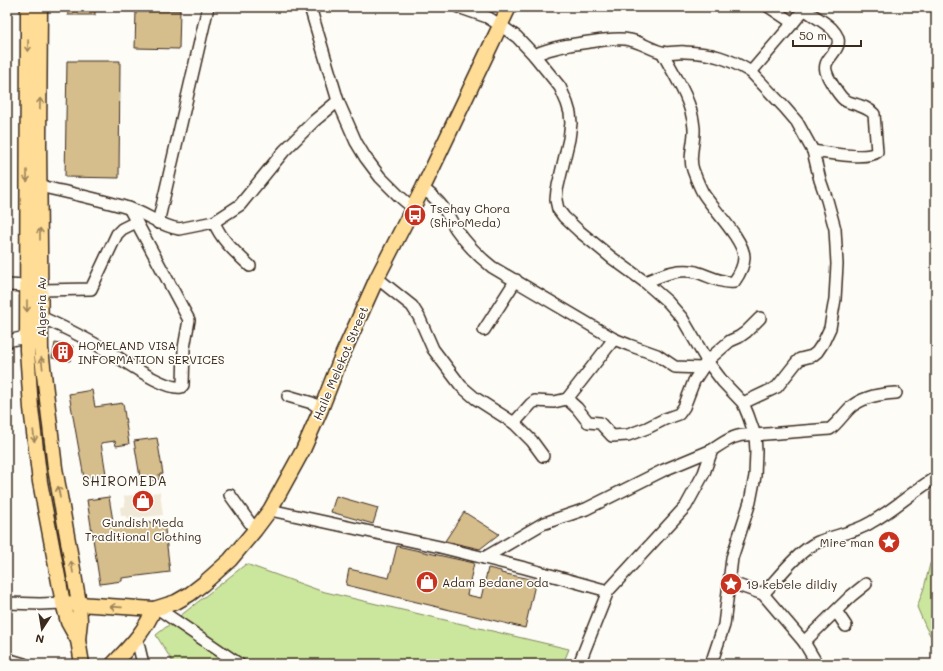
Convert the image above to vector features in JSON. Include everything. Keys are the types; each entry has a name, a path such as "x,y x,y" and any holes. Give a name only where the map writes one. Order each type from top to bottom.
{"main road":[{"name":"Algeria Av","path":"28,7 26,337 31,408 40,482 63,603 68,622 78,640"},
{"name":"Algeria Av","path":"40,7 41,349 54,468 79,603 80,621 78,640"},
{"name":"Haile Melekot Street","path":"63,603 155,609 176,602 203,584 230,560 270,510 302,450 377,278 423,188 509,7"},
{"path":"113,664 146,628 155,609"},
{"path":"78,640 82,664"}],"street":[{"path":"158,223 208,7"},
{"path":"310,7 338,101 365,157 380,177 413,208"},
{"path":"458,7 500,24 517,36 560,88 567,103 571,123 569,139 557,190 556,200 558,209 564,217 612,258 645,282 668,302 682,318 705,364 743,403 755,434 756,451 753,488 732,558 724,625 711,664"},
{"path":"769,7 793,23"},
{"path":"751,72 805,8 831,28 839,41 838,47 825,67 826,74 843,99 866,108 874,114 877,133 877,152 871,155 850,155 813,151"},
{"path":"534,55 549,49 572,44 619,39 630,40 662,52 700,52 717,55 735,62 751,72 797,122 813,151 835,229 837,264 835,299 830,328 817,352 812,356 796,363 777,388 743,403"},
{"path":"645,282 672,271 683,271 696,272 729,283 734,282 742,267 744,256 742,248 734,235 703,193 692,169 691,160 694,129 692,115 677,80 662,52"},
{"path":"40,186 129,208 158,223 179,230 214,222 240,205 284,151 338,101"},
{"path":"423,188 433,196 447,214 455,228 483,260 492,267 614,339 629,346 657,355 675,367 705,364"},
{"path":"41,317 95,344 159,382 173,387 181,387 183,385 184,348 189,320 129,208"},
{"path":"41,290 91,289 117,234 122,229 136,222"},
{"path":"214,222 220,235 250,266"},
{"path":"377,278 412,306 419,317 433,349 461,386 475,398 514,423 532,442 542,456"},
{"path":"484,330 516,280"},
{"path":"7,285 27,286"},
{"path":"567,399 577,408 588,422 600,423 612,436 628,435 647,428 679,414 684,407 694,381 705,364 730,341 746,332 760,318"},
{"path":"7,341 26,337"},
{"path":"514,423 534,401 554,402 567,399 614,339"},
{"path":"484,558 542,524 586,509 664,470 712,450 737,436 745,434 830,429 838,423 852,407 861,401 878,394 896,393"},
{"path":"288,396 312,402 321,409"},
{"path":"579,664 608,591 686,506 704,473 712,450"},
{"path":"763,594 791,563 818,542 854,531 869,524 935,478"},
{"path":"230,495 255,530"},
{"path":"270,510 484,558 608,591"},
{"path":"729,582 763,594 804,642 817,664"},
{"path":"804,642 851,596 866,584"},
{"path":"7,603 63,603"},
{"path":"155,609 239,664"},
{"path":"836,611 846,626"},
{"path":"137,639 143,664"},
{"path":"7,659 24,664"}],"shaded area":[{"name":"Gundish Meda Traditional Clothing","path":"160,492 163,515 127,519 126,516 121,516 120,507 125,506 124,496"}],"green space":[{"path":"936,554 936,645 926,628 917,607 924,588 930,564"},
{"path":"246,564 321,591 569,649 563,664 174,664 156,635"}],"building":[{"path":"68,7 95,7 95,15 68,15"},
{"path":"136,10 180,10 179,49 135,48"},
{"path":"67,61 120,61 119,178 65,177"},
{"name":"HOMELAND VISA INFORMATION SERVICES","path":"55,343 73,346 70,361 52,358"},
{"path":"92,390 95,407 123,403 129,444 116,446 115,441 101,443 106,474 84,478 69,394"},
{"path":"157,438 163,474 159,474 160,479 151,481 150,476 140,477 134,441"},
{"path":"336,496 378,508 373,524 331,512"},
{"path":"109,497 114,527 164,521 170,572 122,578 122,581 100,584 87,500"},
{"path":"464,512 499,534 480,549 445,541"},
{"path":"397,546 474,563 467,595 481,598 488,568 501,571 501,573 536,580 525,628 346,585 349,569 389,578"}],"place":[{"name":"Tsehay Chora (ShiroMeda)","path":"415,215"},
{"name":"HOMELAND VISA INFORMATION SERVICES","path":"63,352"},
{"name":"Gundish Meda Traditional Clothing","path":"143,501"},
{"name":"Mire man","path":"889,542"},
{"name":"Adam Bedane oda","path":"427,582"},
{"name":"19 kebele dildiy","path":"731,584"}],"district":[{"name":"SHIROMEDA","path":"125,480"}]}
